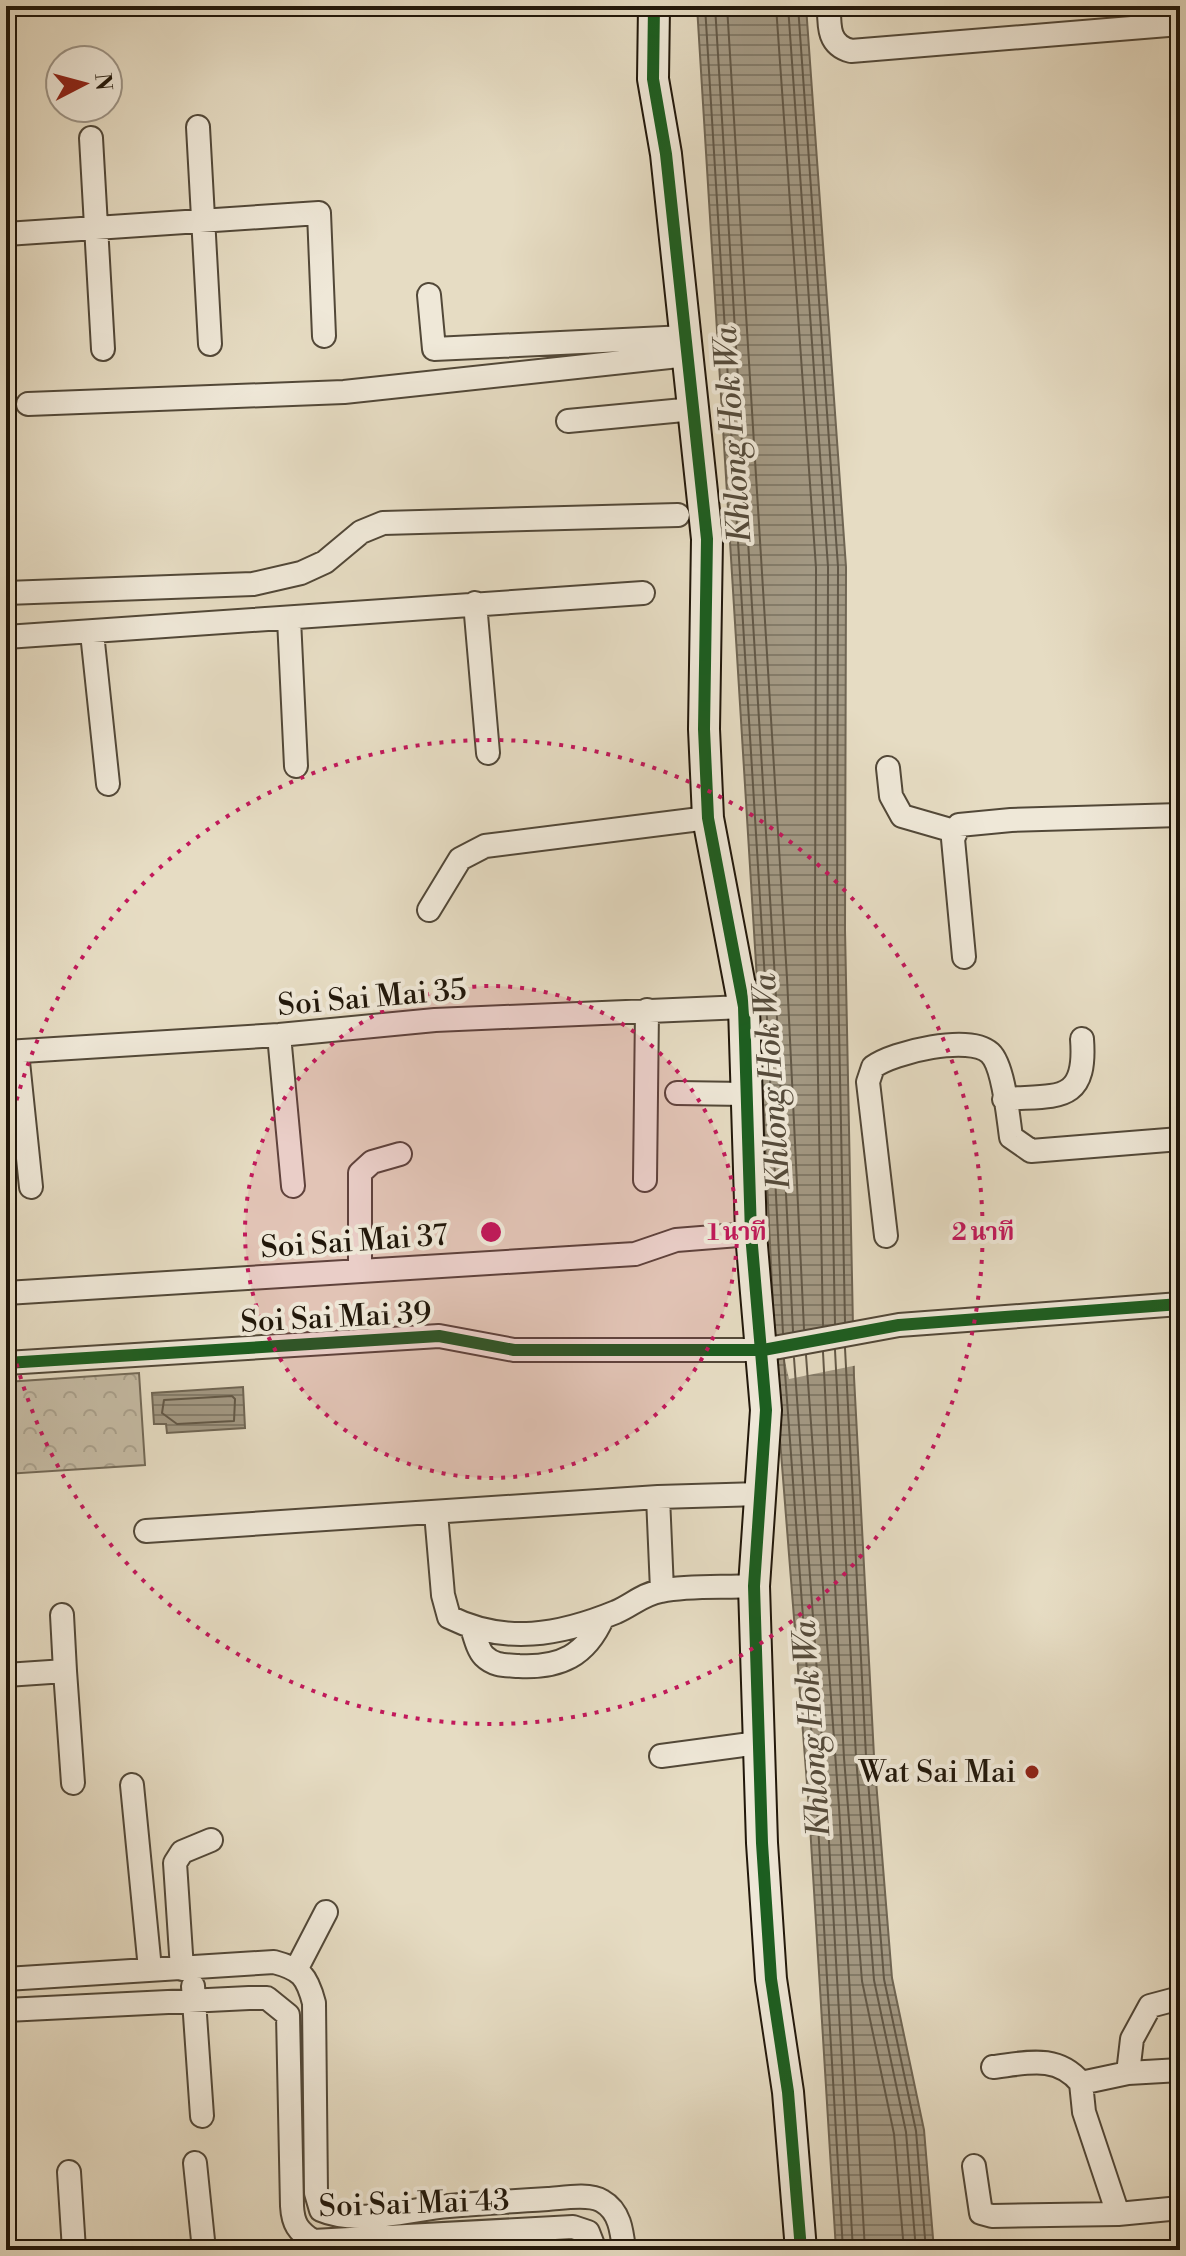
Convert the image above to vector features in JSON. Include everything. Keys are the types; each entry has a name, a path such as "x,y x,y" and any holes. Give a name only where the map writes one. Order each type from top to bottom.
{"street":[{"path":"654,6 653,79 666,154 707,539 704,729 708,818 744,1007 751,1234 769,1350 754,1586 758,1743 771,1979 788,2092 801,2250"},
{"path":"829,6 832,39 840,48 851,51 1180,24"},
{"path":"198,127 210,344"},
{"path":"91,138 103,349"},
{"path":"6,234 319,213 324,336"},
{"path":"429,295 434,349 687,346"},
{"path":"28,404 344,392 687,346"},
{"path":"568,421 694,409"},
{"path":"6,593 253,584 301,573 325,562 361,532 383,523 678,515"},
{"path":"6,637 643,593"},
{"path":"475,603 488,753"},
{"path":"289,619 296,766"},
{"path":"92,633 108,784"},
{"path":"888,768 891,796 902,816 954,831"},
{"path":"964,957 954,831 959,825 1180,815"},
{"path":"429,910 460,859 485,846 708,818"},
{"name":"Soi Sai Mai 35","path":"11,1052 279,1035 435,1020 744,1007"},
{"path":"645,1180 647,1010"},
{"path":"279,1035 293,1186"},
{"path":"1004,1099 1067,1094 1077,1086 1084,1068 1082,1039"},
{"path":"886,1236 868,1082 873,1067 898,1053 977,1046 990,1053 997,1064 1011,1137 1031,1151 1180,1139"},
{"path":"11,1052 31,1187"},
{"path":"677,1093 745,1094"},
{"path":"360,1271 360,1173 372,1162 400,1154"},
{"name":"Soi Sai Mai 37","path":"6,1293 635,1254 676,1240 751,1234"},
{"name":"Soi Sai Mai 39","path":"6,1363 439,1336 514,1350 769,1350 899,1325 1180,1304"},
{"path":"146,1531 658,1497 760,1494"},
{"path":"658,1497 662,1590"},
{"path":"436,1513 443,1595 449,1617 487,1633 538,1636 603,1617 638,1598 662,1590 754,1586"},
{"path":"62,1615 73,1783"},
{"path":"472,1628 481,1654 494,1664 541,1667 568,1659 593,1639 603,1617"},
{"path":"6,1675 65,1671"},
{"path":"661,1756 758,1743"},
{"path":"132,1785 150,1969"},
{"path":"202,2116 194,1998 187,1968 175,1863 182,1852 211,1840"},
{"path":"297,1968 326,1912"},
{"path":"6,1979 274,1962 297,1968 308,1978 314,2003 316,2193 321,2210 334,2216 355,2216 449,2206 576,2198 601,2200 613,2211 621,2228 624,2250"},
{"name":"Soi Sai Mai 43","path":"6,2010 194,1998 267,1998 288,2015 293,2223 313,2241 573,2227 588,2232 595,2250"},
{"path":"1128,2073 1132,2039 1150,2006 1180,1998"},
{"path":"993,2067 1049,2061 1073,2072 1081,2083 1084,2112 1118,2214"},
{"path":"1081,2083 1128,2073 1180,2070"},
{"path":"195,2163 204,2250"},
{"path":"974,2166 981,2213 1118,2214 1180,2208"},
{"path":"69,2172 74,2250"}],"green space":[{"path":"139,1373 145,1465 6,1474 6,1382"}],"water":[{"name":"Khlong Hok Wa","path":"697,6 806,6 846,567 845,930 854,1377 874,1756 892,1978 924,2130 934,2250 836,2250 809,1809 779,1427 757,980"},
{"path":"243,1387 245,1428 167,1433 166,1424 154,1424 152,1393"}],"pier":[{"path":"857,1337 858,1365 789,1379 783,1353"}],"cycle path":[{"path":"654,6 653,79 666,154 707,539 704,729 708,818 744,1007 751,1234 766,1410 754,1586 762,1843 771,1979 788,2092 801,2250"},
{"path":"6,1363 439,1336 514,1350 763,1350 899,1325 1180,1304"}],"place":[{"name":"Wat Sai Mai","path":"1032,1772"}]}
